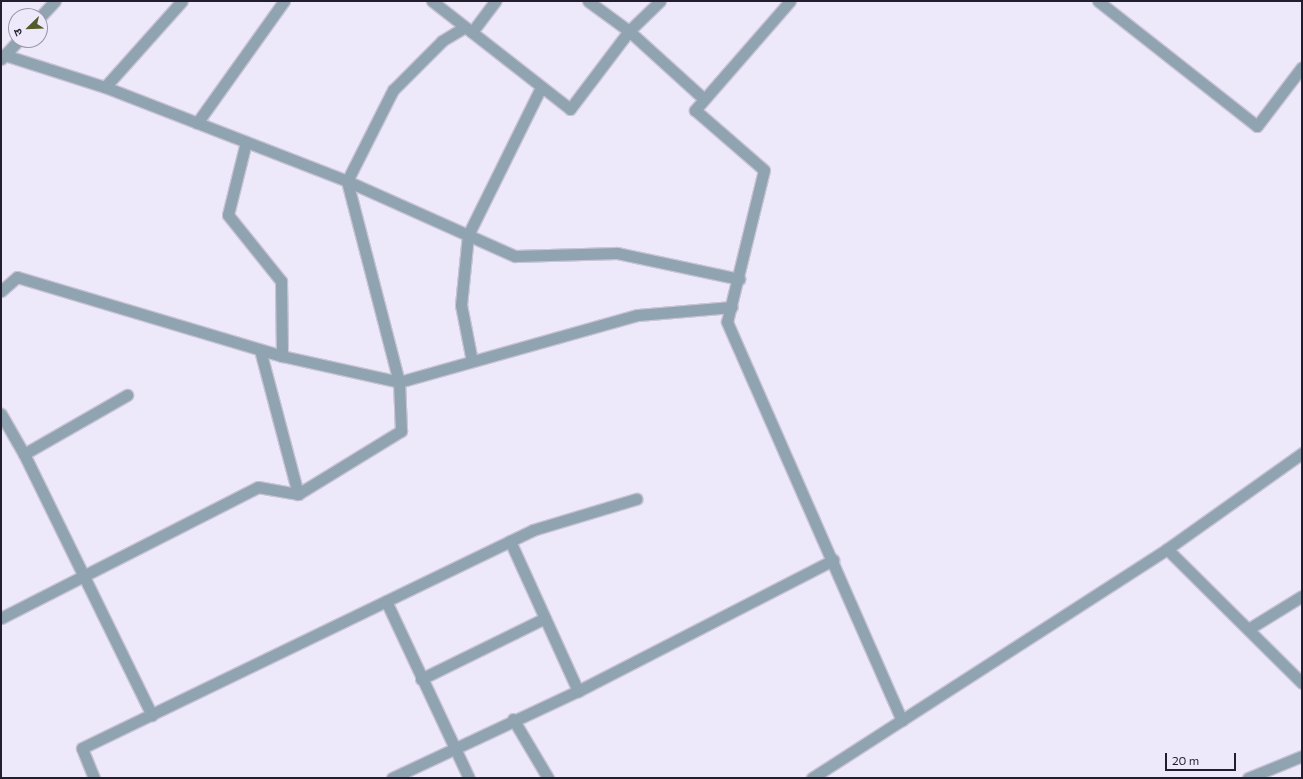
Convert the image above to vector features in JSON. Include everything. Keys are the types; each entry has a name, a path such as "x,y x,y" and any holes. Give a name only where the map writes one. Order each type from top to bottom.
{"street":[{"path":"48,8 55,1"},
{"path":"106,87 182,1"},
{"path":"197,123 284,1"},
{"path":"432,1 570,109 629,31 660,1"},
{"path":"1,618 258,487 298,494 401,431 399,382 347,181 393,90 442,41 468,29 495,1"},
{"path":"588,1 629,31 704,99"},
{"path":"790,1 695,110 764,170 739,279 727,322 833,560 902,720"},
{"path":"1098,1 1257,126 1302,67"},
{"path":"11,48 3,57 106,87 347,181 515,256 617,253 739,279"},
{"path":"472,361 461,305 468,235 541,87"},
{"path":"246,142 228,215 281,281 282,356"},
{"path":"1,291 17,277 260,350 399,382 638,315 732,307"},
{"path":"260,350 298,494"},
{"path":"24,454 127,396"},
{"path":"1,414 24,454 152,715"},
{"path":"812,778 1167,549 1302,453"},
{"path":"94,778 82,748 533,530 636,499"},
{"path":"510,541 578,692"},
{"path":"1167,549 1250,628 1302,683"},
{"path":"392,778 455,751 513,719 578,692 833,560"},
{"path":"1250,628 1302,596"},
{"path":"386,602 469,778"},
{"path":"421,679 545,618"},
{"path":"513,719 548,778"},
{"path":"1248,778 1302,756"}]}
